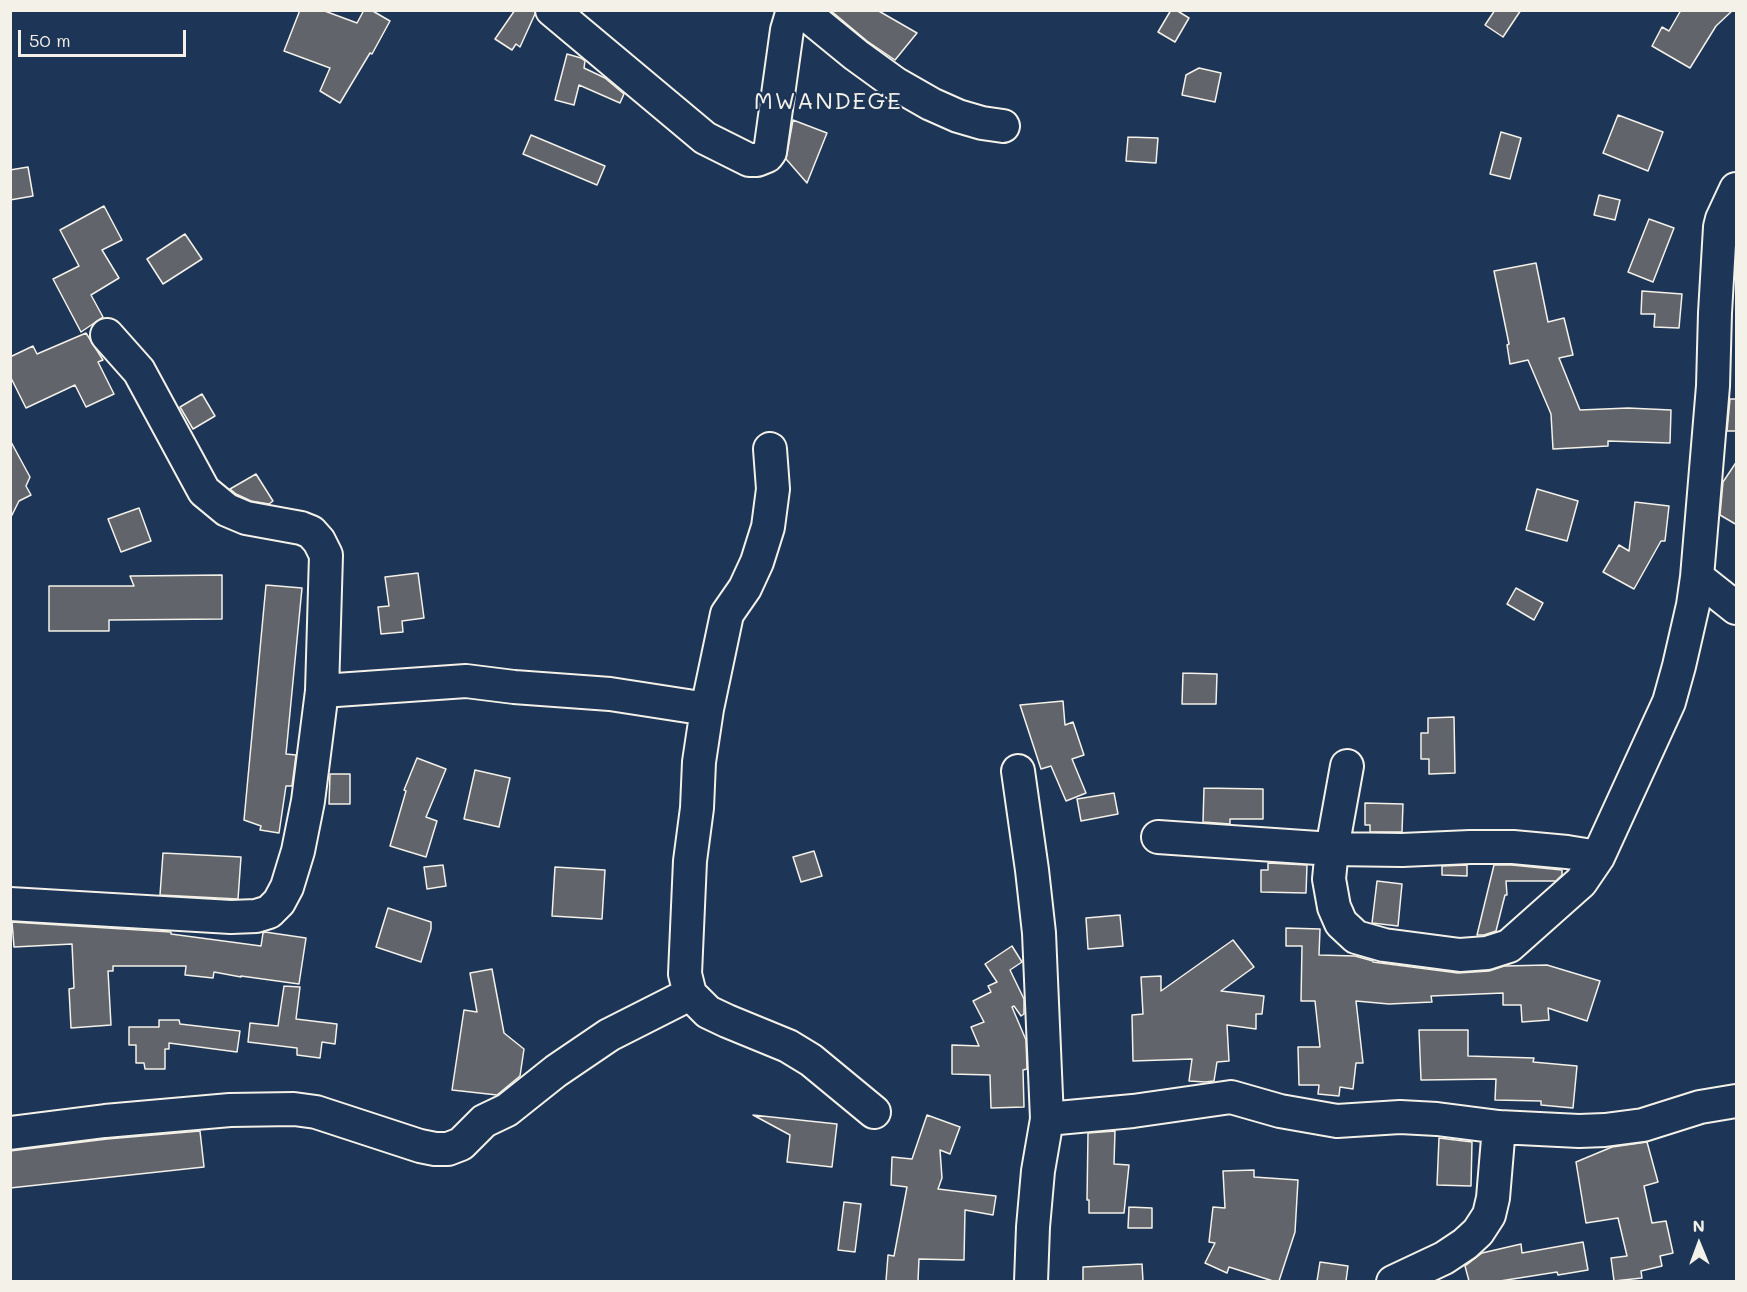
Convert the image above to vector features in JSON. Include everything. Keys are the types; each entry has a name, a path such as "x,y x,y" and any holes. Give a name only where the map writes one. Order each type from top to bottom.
{"street":[{"path":"552,10 705,138 749,160 757,160 767,156 770,152 787,30 793,10"},
{"path":"801,10 856,55 931,104 958,116 1003,126"},
{"path":"1347,766 1329,879 1334,907 1341,923 1356,937 1384,945 1460,955 1487,953 1509,946 1581,882 1598,857 1669,702 1679,666 1697,577 1713,386 1726,317 1720,223 1737,189"},
{"path":"10,904 231,917 256,916 269,912 279,902 287,887 298,851 308,801 322,691 326,555 311,532 301,528 246,518 227,510 204,491 139,371 107,335"},
{"path":"770,449 773,489 768,527 758,562 728,614 707,709 699,762 697,808 690,861 685,974 690,994 708,1012 788,1046 811,1060 874,1112"},
{"path":"1697,577 1737,608"},
{"path":"322,691 466,681 610,694 707,709"},
{"path":"1018,771 1039,933 1047,1119 1038,1171 1031,1281"},
{"path":"1158,837 1332,849 1513,847 1598,857"},
{"path":"10,1133 105,1121 219,1111 294,1109 316,1113 420,1146 448,1149 461,1144 484,1121 507,1110 556,1071 609,1035 690,994"},
{"path":"1047,1119 1133,1111 1231,1096 1280,1111 1336,1121 1437,1119 1499,1127 1579,1131 1643,1125 1700,1107 1737,1101"},
{"path":"1393,1281 1444,1258 1478,1232 1489,1215 1491,1207 1496,1177 1499,1127"}],"building":[{"path":"300,10 322,10 357,23 364,10 371,10 390,21 372,54 370,53 340,103 320,91 330,68 284,51"},
{"path":"515,10 535,10 535,14 520,47 516,44 512,50 495,39"},
{"path":"830,10 877,10 917,33 895,60 867,41"},
{"path":"1171,10 1176,10 1189,18 1175,42 1158,32"},
{"path":"1495,10 1521,10 1503,37 1485,25"},
{"path":"1681,10 1733,10 1716,26 1690,68 1652,46 1662,27 1669,31"},
{"path":"567,54 581,58 585,61 584,68 605,78 624,94 620,103 579,85 574,105 555,100"},
{"path":"1199,68 1221,73 1215,102 1182,95 1186,75"},
{"path":"1618,115 1663,132 1648,171 1603,153"},
{"path":"793,120 827,133 807,183 786,159"},
{"path":"1501,132 1521,138 1510,179 1490,174"},
{"path":"531,135 605,166 597,185 523,154"},
{"path":"1128,137 1158,138 1156,163 1126,161"},
{"path":"28,167 33,196 10,200 10,170"},
{"path":"1599,195 1620,200 1615,220 1594,215"},
{"path":"104,206 122,240 102,250 119,278 91,295 103,317 81,332 53,279 79,266 60,230"},
{"path":"1649,219 1674,228 1653,282 1628,272"},
{"path":"185,234 202,259 163,284 147,259"},
{"path":"1536,263 1548,322 1564,318 1573,355 1559,358 1580,410 1628,408 1671,410 1670,443 1608,441 1608,446 1553,449 1551,414 1528,360 1510,364 1507,345 1509,344 1494,271"},
{"path":"1642,291 1682,294 1679,328 1654,327 1655,314 1641,314"},
{"path":"86,333 103,360 98,362 114,394 86,407 75,385 26,408 10,376 10,357 33,346 37,354"},
{"path":"202,394 215,416 193,429 180,407"},
{"path":"1730,399 1737,399 1737,431 1727,431"},
{"path":"10,440 30,477 26,486 31,495 19,501 10,519"},
{"path":"1737,461 1737,525 1720,515 1723,482"},
{"path":"256,474 273,501 269,504 251,501 230,489"},
{"path":"1537,489 1578,501 1567,541 1526,530"},
{"path":"1635,502 1669,506 1665,541 1661,541 1634,589 1603,572 1619,545 1629,551"},
{"path":"139,508 151,541 121,552 108,519"},
{"path":"418,573 424,618 402,621 403,632 381,634 378,607 389,606 385,577"},
{"path":"222,575 222,619 109,620 109,631 49,631 49,586 134,586 130,576"},
{"path":"266,585 302,588 286,754 296,755 292,786 286,786 279,833 260,830 261,826 244,820"},
{"path":"1516,588 1543,603 1534,620 1507,604"},
{"path":"1183,673 1217,674 1216,704 1182,704"},
{"path":"1063,701 1065,725 1073,722 1084,755 1072,759 1086,793 1066,801 1051,766 1041,769 1020,705"},
{"path":"1454,717 1455,773 1429,774 1429,759 1421,759 1421,733 1428,733 1428,718"},
{"path":"417,758 446,769 426,817 437,821 426,857 390,846 406,791 404,790"},
{"path":"475,770 510,778 499,827 464,819"},
{"path":"330,774 350,774 350,804 329,804"},
{"path":"1204,788 1263,789 1263,819 1230,819 1230,824 1203,822"},
{"path":"1114,793 1118,814 1081,821 1077,799"},
{"path":"1365,803 1403,804 1402,832 1370,832 1370,825 1365,825"},
{"path":"814,851 822,876 801,882 793,857"},
{"path":"163,853 241,857 238,899 160,895"},
{"path":"1268,863 1307,865 1306,893 1261,892 1261,870 1268,870"},
{"path":"443,865 446,886 427,889 424,867"},
{"path":"1467,865 1467,876 1442,875 1442,866"},
{"path":"1494,865 1562,870 1562,875 1556,881 1506,881 1507,895 1505,895 1496,931 1477,935"},
{"path":"555,867 605,870 602,919 552,916"},
{"path":"1377,881 1402,884 1398,926 1372,923"},
{"path":"388,908 431,922 421,962 376,947"},
{"path":"1120,915 1123,946 1088,949 1086,918"},
{"path":"12,922 171,932 171,934 261,946 265,932 306,938 299,984 214,972 213,978 185,975 186,966 113,966 113,971 108,971 111,1025 71,1028 69,989 74,988 72,944 14,947"},
{"path":"1286,928 1320,929 1319,955 1355,956 1373,962 1458,973 1489,971 1504,966 1547,965 1600,981 1587,1021 1548,1008 1549,1020 1522,1022 1521,1005 1503,1005 1503,993 1431,996 1432,1002 1389,1004 1356,1001 1363,1063 1356,1063 1353,1089 1340,1087 1339,1096 1318,1094 1319,1085 1299,1085 1298,1047 1320,1047 1315,1001 1301,1001 1302,946 1286,946"},
{"path":"1233,940 1254,967 1221,991 1264,996 1262,1014 1256,1014 1256,1029 1227,1025 1229,1061 1217,1062 1214,1081 1189,1081 1192,1059 1133,1061 1132,1015 1143,1014 1141,977 1161,976 1161,991"},
{"path":"1012,946 1022,962 1010,970 1024,999 1024,1014 1021,1016 1014,1006 1012,1007 1026,1040 1027,1069 1023,1070 1024,1107 991,1108 990,1075 952,1074 952,1045 979,1046 971,1027 984,1022 973,1001 991,992 988,986 997,982 985,964"},
{"path":"492,969 504,1033 524,1049 520,1076 497,1095 452,1090 464,1010 477,1012 470,973"},
{"path":"284,986 300,987 296,1019 337,1024 335,1044 322,1042 320,1058 297,1055 297,1048 248,1042 250,1023 278,1026"},
{"path":"159,1020 179,1020 180,1024 240,1031 237,1052 169,1043 169,1049 165,1049 165,1069 145,1069 144,1063 136,1063 136,1045 129,1045 129,1027 159,1027"},
{"path":"1419,1030 1468,1030 1468,1056 1534,1058 1533,1062 1577,1066 1573,1108 1541,1105 1541,1101 1495,1100 1496,1079 1421,1080"},
{"path":"753,1115 837,1124 832,1167 787,1162 790,1135"},
{"path":"927,1115 960,1127 950,1154 940,1150 942,1178 938,1189 996,1196 993,1215 965,1210 964,1260 919,1259 918,1281 886,1281 888,1255 894,1256 907,1187 891,1185 892,1157 912,1159"},
{"path":"200,1131 204,1167 10,1188 10,1151"},
{"path":"1115,1131 1114,1164 1129,1165 1124,1213 1089,1213 1089,1200 1087,1200 1088,1133"},
{"path":"1439,1138 1472,1142 1471,1186 1437,1185"},
{"path":"1647,1142 1658,1182 1644,1186 1652,1223 1666,1221 1673,1253 1660,1256 1662,1266 1641,1271 1642,1278 1614,1281 1611,1258 1627,1256 1618,1218 1586,1223 1576,1162 1612,1147"},
{"path":"1254,1170 1254,1177 1298,1180 1295,1232 1279,1281 1229,1267 1227,1273 1205,1263 1215,1243 1209,1242 1213,1207 1225,1208 1223,1171"},
{"path":"844,1202 861,1204 855,1252 838,1250"},
{"path":"1129,1207 1152,1208 1152,1228 1128,1228"},
{"path":"1583,1242 1588,1270 1558,1275 1557,1272 1500,1281 1469,1281 1465,1266 1482,1253 1521,1244 1522,1253"},
{"path":"1320,1262 1348,1266 1346,1281 1317,1281"},
{"path":"1142,1264 1143,1281 1083,1281 1083,1267"}],"district":[{"name":"MWANDEGE","path":"828,102"}]}
